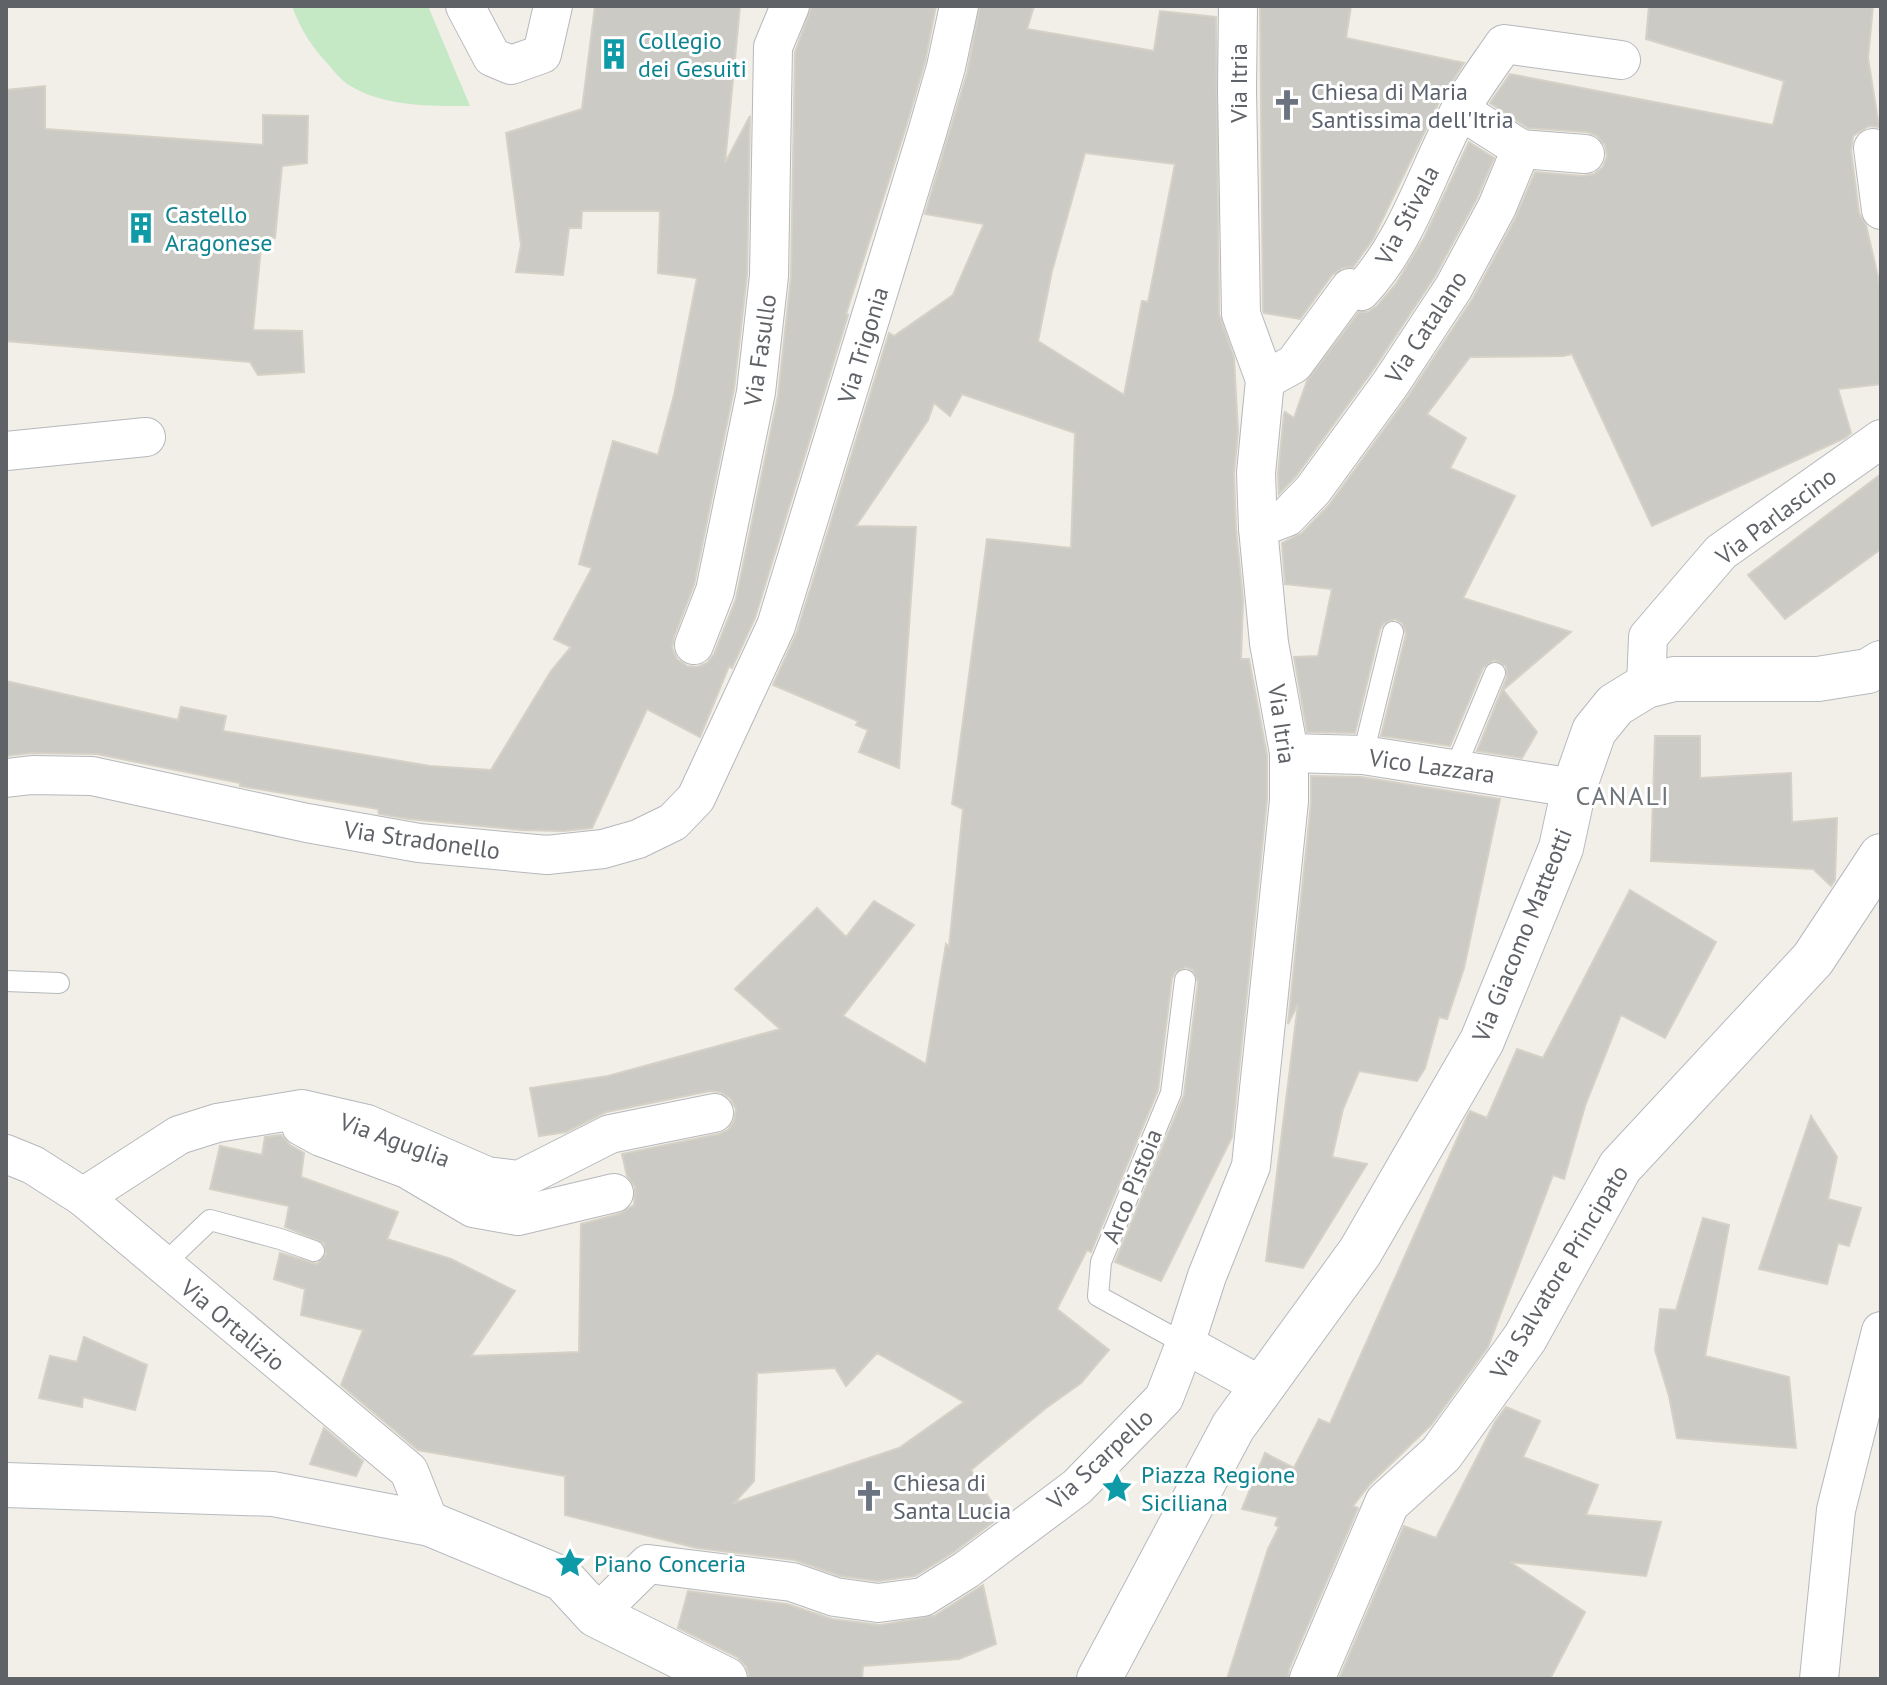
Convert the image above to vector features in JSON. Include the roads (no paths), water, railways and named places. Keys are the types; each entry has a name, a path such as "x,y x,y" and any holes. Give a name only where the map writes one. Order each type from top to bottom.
{"main road":[{"name":"Via Giacomo Matteotti","path":"1263,1387 1360,1252 1482,1041 1561,848 1574,788 1594,731 1615,705 1646,686 1674,679 1818,679 1868,671 1881,663"},
{"name":"Via Salvatore Principato","path":"1312,1679 1387,1503 1441,1454 1525,1338 1620,1167 1813,959 1881,856"},
{"path":"1099,1679 1227,1437 1263,1387"},
{"path":"6,1485 273,1494 430,1524 563,1579 596,1615 725,1679"}],"street":[{"path":"465,6 492,57 511,65 542,54 553,6"},
{"name":"Via Fasullo","path":"694,645 715,591 756,392 769,276 773,47 790,6"},
{"name":"Via Trigonia","path":"752,678 776,626 939,93 959,6"},
{"name":"Via Itria","path":"1185,1344 1207,1276 1251,1166 1289,801 1289,753 1269,643 1258,528 1256,473 1265,380 1241,314 1238,6"},
{"name":"Via Stivala","path":"1265,380 1294,364 1350,288 1361,291 1375,276 1416,206 1460,110 1504,44 1621,60"},
{"path":"1460,110 1521,149 1585,154"},
{"path":"1873,148 1881,210"},
{"name":"Via Catalano","path":"1258,528 1287,517 1313,490 1391,383 1454,287 1497,207 1521,149"},
{"path":"6,451 146,437"},
{"name":"Via Parlascino","path":"1646,686 1648,637 1721,552 1881,439"},
{"name":"Via Stradonello","path":"6,778 92,776 307,823 419,843 547,855 603,849 638,839 673,822 696,798 752,678"},
{"name":"Vico Lazzara","path":"1289,753 1363,755 1574,788"},
{"name":"Via Aguglia","path":"83,1197 179,1135 239,1119 302,1109 367,1124 487,1176 519,1180 610,1134 714,1113"},
{"path":"239,1119 303,1127 321,1137 407,1169 473,1208 518,1216 614,1193"},
{"name":"Via Ortalizio","path":"6,1154 33,1165 83,1197 409,1471 430,1524"},
{"path":"1819,1679 1836,1510 1881,1331"},
{"path":"1185,1344 1263,1387"},
{"name":"Via Scarpello","path":"596,1615 648,1564 792,1582 835,1597 878,1603 923,1597 966,1570 1077,1487 1164,1398 1185,1344"}],"lane":[{"path":"1363,755 1393,632"},
{"path":"1455,769 1495,673"},
{"name":"Arco Pistoia","path":"1185,980 1171,1093 1101,1262 1098,1296 1185,1344"},
{"path":"6,981 59,983"},
{"path":"162,1266 210,1220 314,1251"}],"place":[{"name":"Collegio dei Gesuiti","path":"614,54"},
{"name":"Chiesa di Maria Santissima dell'Itria","path":"1287,105"},
{"name":"Castello Aragonese","path":"141,228"},
{"name":"Piazza Regione Siciliana","path":"1117,1488"},
{"name":"Chiesa di Santa Lucia","path":"869,1496"},
{"name":"Piano Conceria","path":"570,1563"}],"district":[{"name":"CANALI","path":"1623,795"}]}
